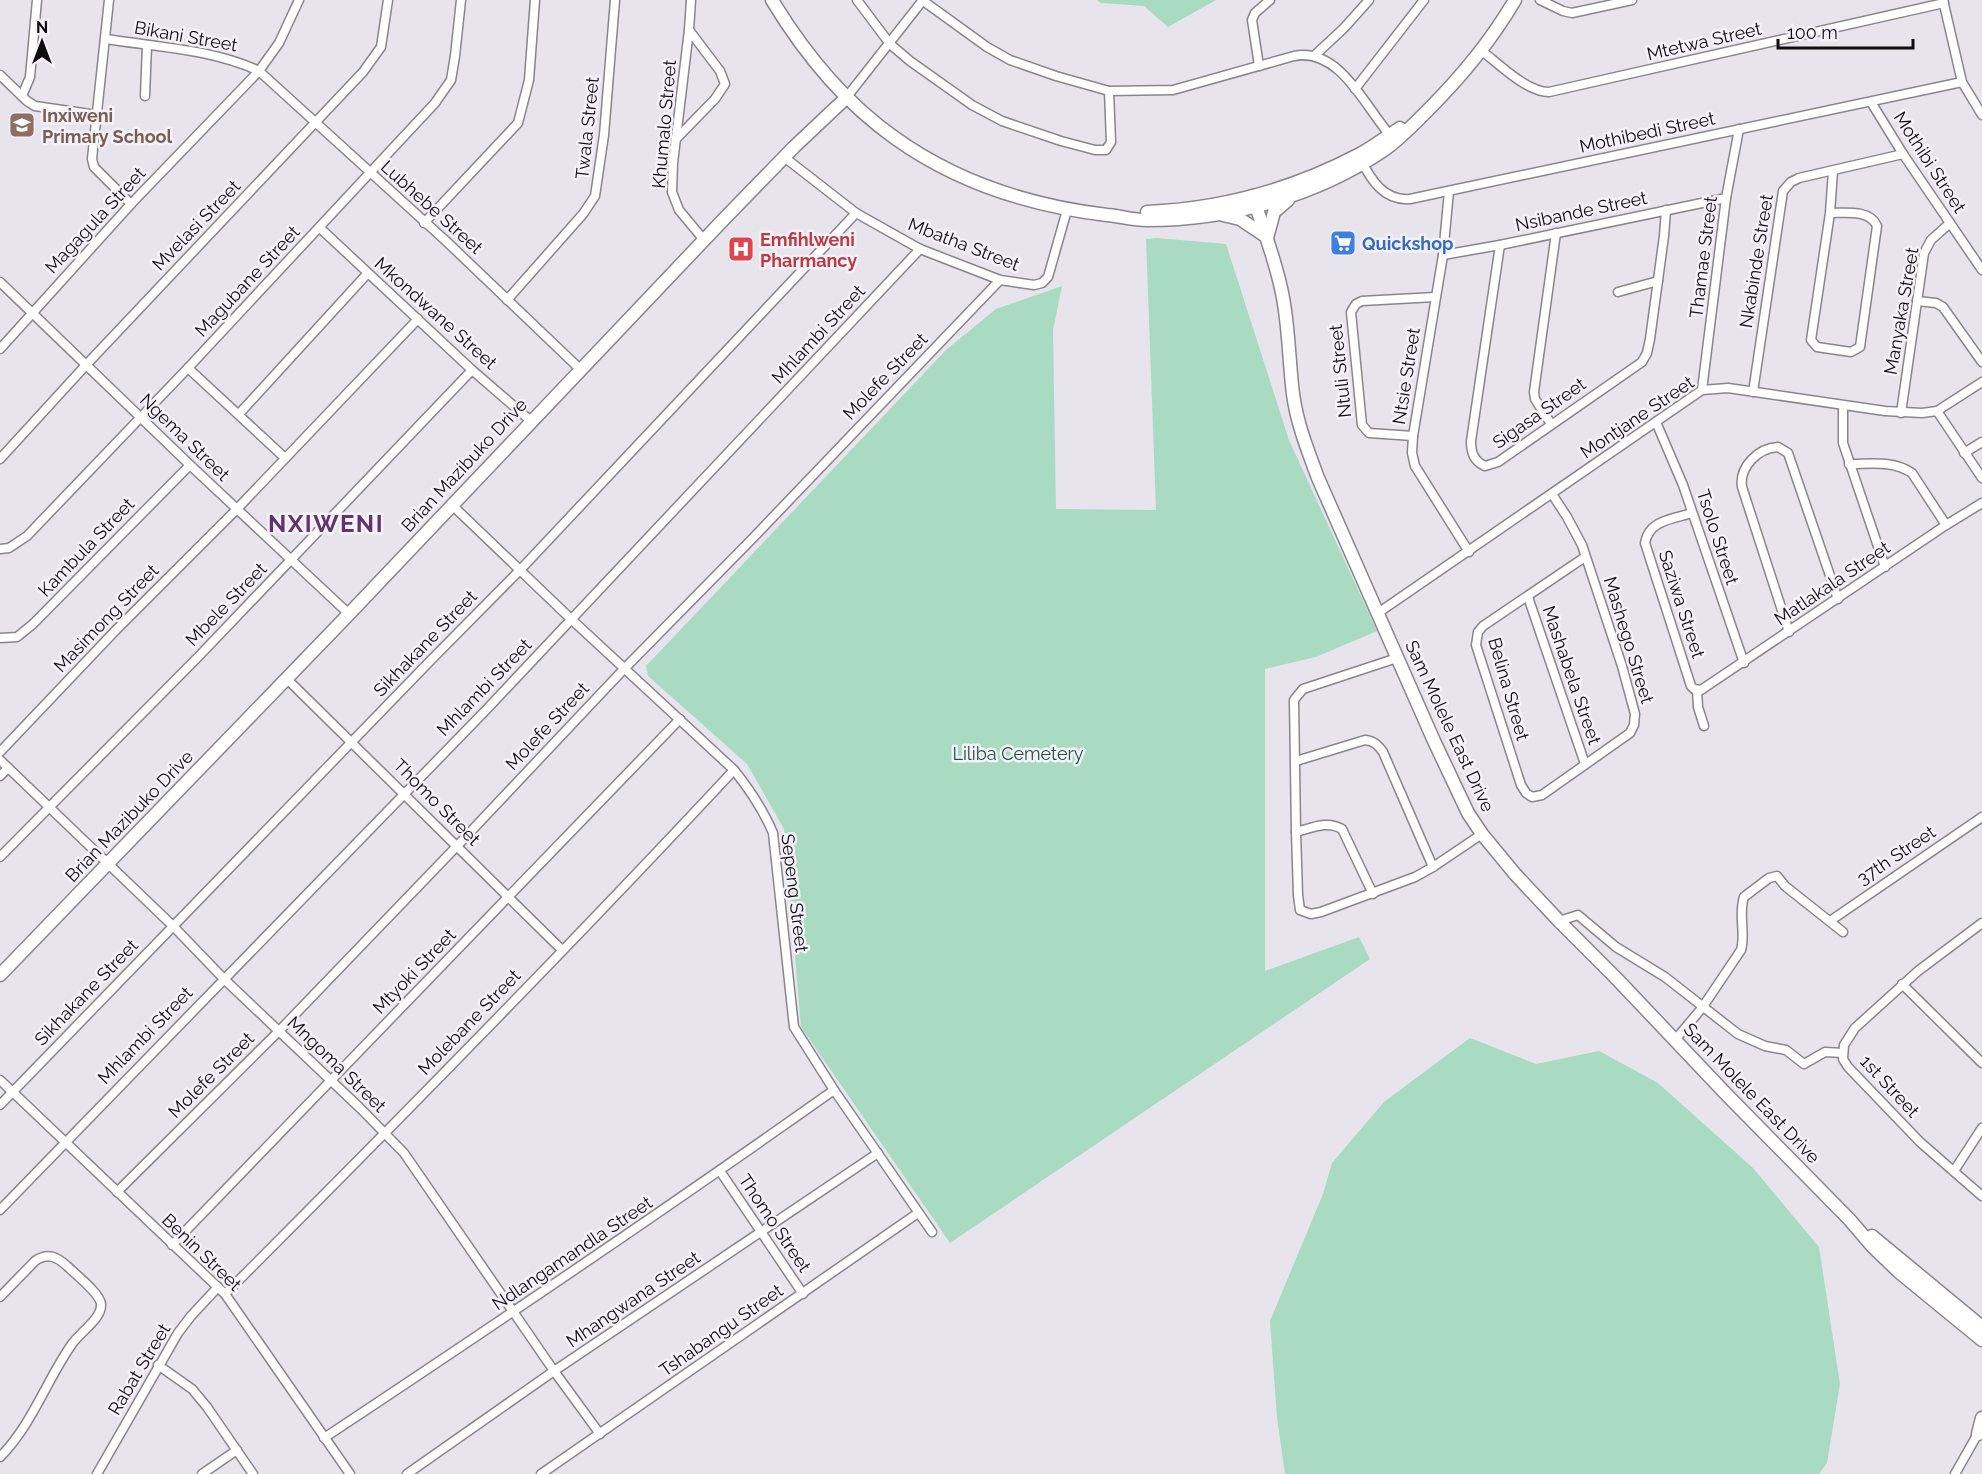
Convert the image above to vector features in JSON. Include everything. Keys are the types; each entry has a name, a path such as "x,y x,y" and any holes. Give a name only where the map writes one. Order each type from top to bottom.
{"street":[{"path":"22,96 30,77 37,0"},
{"path":"109,0 92,159 94,167 131,204"},
{"name":"Magagula Street","path":"0,349 131,204 259,71 287,29 299,0"},
{"name":"Mvelasi Street","path":"0,459 375,57 383,37 388,0"},
{"name":"Magubane Street","path":"0,549 18,543 27,536 435,104 447,87 454,68 461,0"},
{"path":"424,223 518,123 529,80 535,0"},
{"name":"Twala Street","path":"507,300 583,214 596,196 604,135 615,0"},
{"name":"Khumalo Street","path":"691,0 673,163 674,200 679,210 705,240"},
{"path":"772,0 808,54 846,98 895,138 953,173 1003,194 1067,210 1146,220 1216,214 1361,159 1390,135 1425,112"},
{"path":"857,0 890,44 910,61 988,114 1061,141 1095,150 1106,150 1111,142 1110,91"},
{"path":"922,0 987,47 1010,60 1110,91 1173,90 1303,54 1314,56 1334,67 1355,89 1390,135"},
{"name":"Brian Mazibuko Drive","path":"0,975 349,614 784,158 846,98 922,0"},
{"path":"1259,66 1252,20 1255,13 1270,0"},
{"path":"1314,56 1369,0"},
{"path":"1355,89 1424,0"},
{"path":"1216,214 1240,219 1265,239 1274,212 1296,193 1402,136 1454,85 1482,51 1515,0"},
{"path":"1540,0 1572,13 1632,0"},
{"path":"1944,1 1962,82 1982,115"},
{"name":"Mtetwa Street","path":"1482,51 1526,85 1537,91 1549,92 1944,1"},
{"path":"676,139 715,99 725,84 720,71 689,30"},
{"name":"Bikani Street","path":"106,39 230,60 259,71"},
{"path":"145,96 147,45"},
{"name":"Lubhebe Street","path":"259,71 581,370"},
{"path":"0,75 35,106 97,115"},
{"name":"Mothibedi Street","path":"1361,159 1374,183 1382,191 1401,200 1410,199 1962,82"},
{"name":"Mothibi Street","path":"1871,102 1903,154 1982,270"},
{"name":"Thamae Street","path":"1702,390 1726,198 1739,129"},
{"name":"Nkabinde Street","path":"1753,392 1783,191 1791,182 1799,178 1903,154"},
{"name":"Mbatha Street","path":"784,158 856,213 920,249 1000,280 1034,285 1042,283 1050,272 1067,210"},
{"path":"1830,213 1868,216 1873,218 1877,226 1860,347 1851,352 1817,347 1811,340 1830,213 1833,171"},
{"name":"Ntsie Street","path":"1449,191 1443,255 1412,453 1415,466 1469,552"},
{"path":"1116,216 1255,201 1296,193"},
{"name":"Nsibande Street","path":"1443,255 1726,198"},
{"name":"Sam Molele East Drive","path":"1255,201 1284,301 1297,417 1318,478 1468,813 1515,874 1559,921 1899,1272 1982,1340"},
{"name":"Sigasa Street","path":"1500,245 1471,441 1472,455 1485,466 1492,465 1642,363 1650,339 1666,210"},
{"name":"Sikhakane Street","path":"0,1106 521,569 856,213"},
{"name":"Manyaka Street","path":"1901,413 1927,245 1950,223"},
{"name":"Mkondwane Street","path":"320,228 472,370 531,421"},
{"path":"1551,424 1535,399 1534,392 1556,233"},
{"name":"Mhlambi Street","path":"0,1210 405,794 920,249"},
{"path":"239,414 367,273"},
{"name":"Molefe Street","path":"117,1192 279,1031 624,669 1000,280"},
{"path":"1618,292 1658,281"},
{"name":"Ngema Street","path":"0,282 236,510 349,614"},
{"name":"Ntuli Street","path":"1413,436 1370,434 1362,425 1351,312 1356,304 1362,302 1435,297"},
{"path":"1917,301 1936,303 1943,307 1982,362"},
{"name":"Masimong Street","path":"0,752 418,319"},
{"path":"188,368 285,458"},
{"name":"Mbele Street","path":"0,857 291,560 472,370"},
{"name":"Montjane Street","path":"1378,613 1702,390 1728,388 1901,413 1937,411 1982,382"},
{"path":"1843,406 1843,443 1885,567"},
{"path":"1937,411 1982,478"},
{"name":"Tsolo Street","path":"1656,422 1669,449 1744,663"},
{"path":"1964,453 1982,442"},
{"path":"1789,632 1742,488 1741,480 1745,468 1766,450 1778,447 1788,453 1838,599"},
{"path":"1849,464 1883,464 1905,468 1912,473 1946,525"},
{"name":"Kambula Street","path":"0,638 11,638 22,634 190,465"},
{"name":"Mashego Street","path":"1542,795 1630,733 1636,718 1622,666 1576,533 1552,494"},
{"name":"Matlakala Street","path":"1699,690 1744,663 1946,525 1982,503"},
{"name":"Sepeng Street","path":"452,505 734,770 763,810 773,833 794,1027 834,1090 932,1232"},
{"name":"Saziwa Street","path":"1692,513 1655,525 1649,531 1645,543 1691,686 1699,690 1698,707 1704,726"},
{"name":"Belina Street","path":"1542,795 1532,798 1521,785 1476,645 1478,632 1483,626 1585,557"},
{"name":"Mashabela Street","path":"1528,597 1585,764"},
{"path":"1397,658 1300,692 1294,700 1300,910 1311,914 1321,912 1373,894 1433,867 1482,834"},
{"name":"Thomo Street","path":"286,678 562,950"},
{"name":"Mtyoki Street","path":"172,1245 680,719"},
{"path":"1296,761 1365,740 1372,741 1383,752 1433,867"},
{"name":"Mngoma Street","path":"0,760 404,1153 600,1434"},
{"path":"0,776 8,768"},
{"name":"Molebane Street","path":"221,1291 385,1134 644,867 734,770"},
{"name":"37th Street","path":"1830,921 1982,817"},
{"path":"1296,832 1328,824 1335,824 1342,829 1373,894"},
{"path":"1675,1040 1702,1008 1741,950 1744,940 1742,909 1744,897 1769,878 1777,876 1785,886 1843,932"},
{"path":"1559,921 1578,915 1616,947 1665,977 1738,1034 1764,1046 1786,1050 1802,1064 1825,1053 1843,1053"},
{"name":"1st Street","path":"1982,923 1902,984 1855,1028 1845,1040 1843,1053 1848,1067 1920,1142 1982,1196"},
{"path":"1902,984 1982,1063"},
{"name":"Benin Street","path":"0,1080 221,1291 350,1474"},
{"name":"Ndlangamandla Street","path":"324,1438 514,1312 834,1090"},
{"path":"1954,1171 1982,1128"},
{"name":"Mhangwana Street","path":"407,1474 878,1153"},
{"name":"Thomo Street","path":"720,1171 803,1294"},
{"name":"Tshabangu Street","path":"541,1474 918,1213"},
{"name":"Sam Molele East Drive","path":"1849,1219 1867,1231 1982,1327"},
{"path":"0,1297 35,1261 40,1257 50,1256 59,1259 69,1268 97,1295 101,1303 96,1317 78,1335 66,1352 23,1430 0,1457"},
{"name":"Rabat Street","path":"97,1474 178,1333 191,1316 221,1291"},
{"path":"158,1365 192,1389 253,1474"},
{"path":"1955,1474 1981,1429 1982,1418"},
{"path":"202,1474 237,1450"}],"green space":[{"path":"1097,0 1216,0 1168,27 1144,6 1101,3"},
{"name":"Liliba Cemetery","path":"1146,239 1226,244 1289,440 1377,631 1316,657 1265,669 1265,971 1359,937 1370,959 950,1243 801,1027 784,829 747,764 648,676 646,666 947,349 996,309 1062,286 1053,330 1056,509 1156,510"},
{"path":"1470,1038 1536,1064 1599,1051 1658,1083 1753,1168 1819,1247 1840,1384 1827,1463 1819,1474 1285,1474 1277,1418 1270,1321 1323,1194 1332,1163 1384,1102"}],"place":[{"name":"Inxiweni Primary School","path":"22,125"},
{"name":"Quickshop","path":"1343,243"},
{"name":"Emfihlweni Pharmancy","path":"741,249"}],"district":[{"name":"NXIWENI","path":"326,523"}]}
